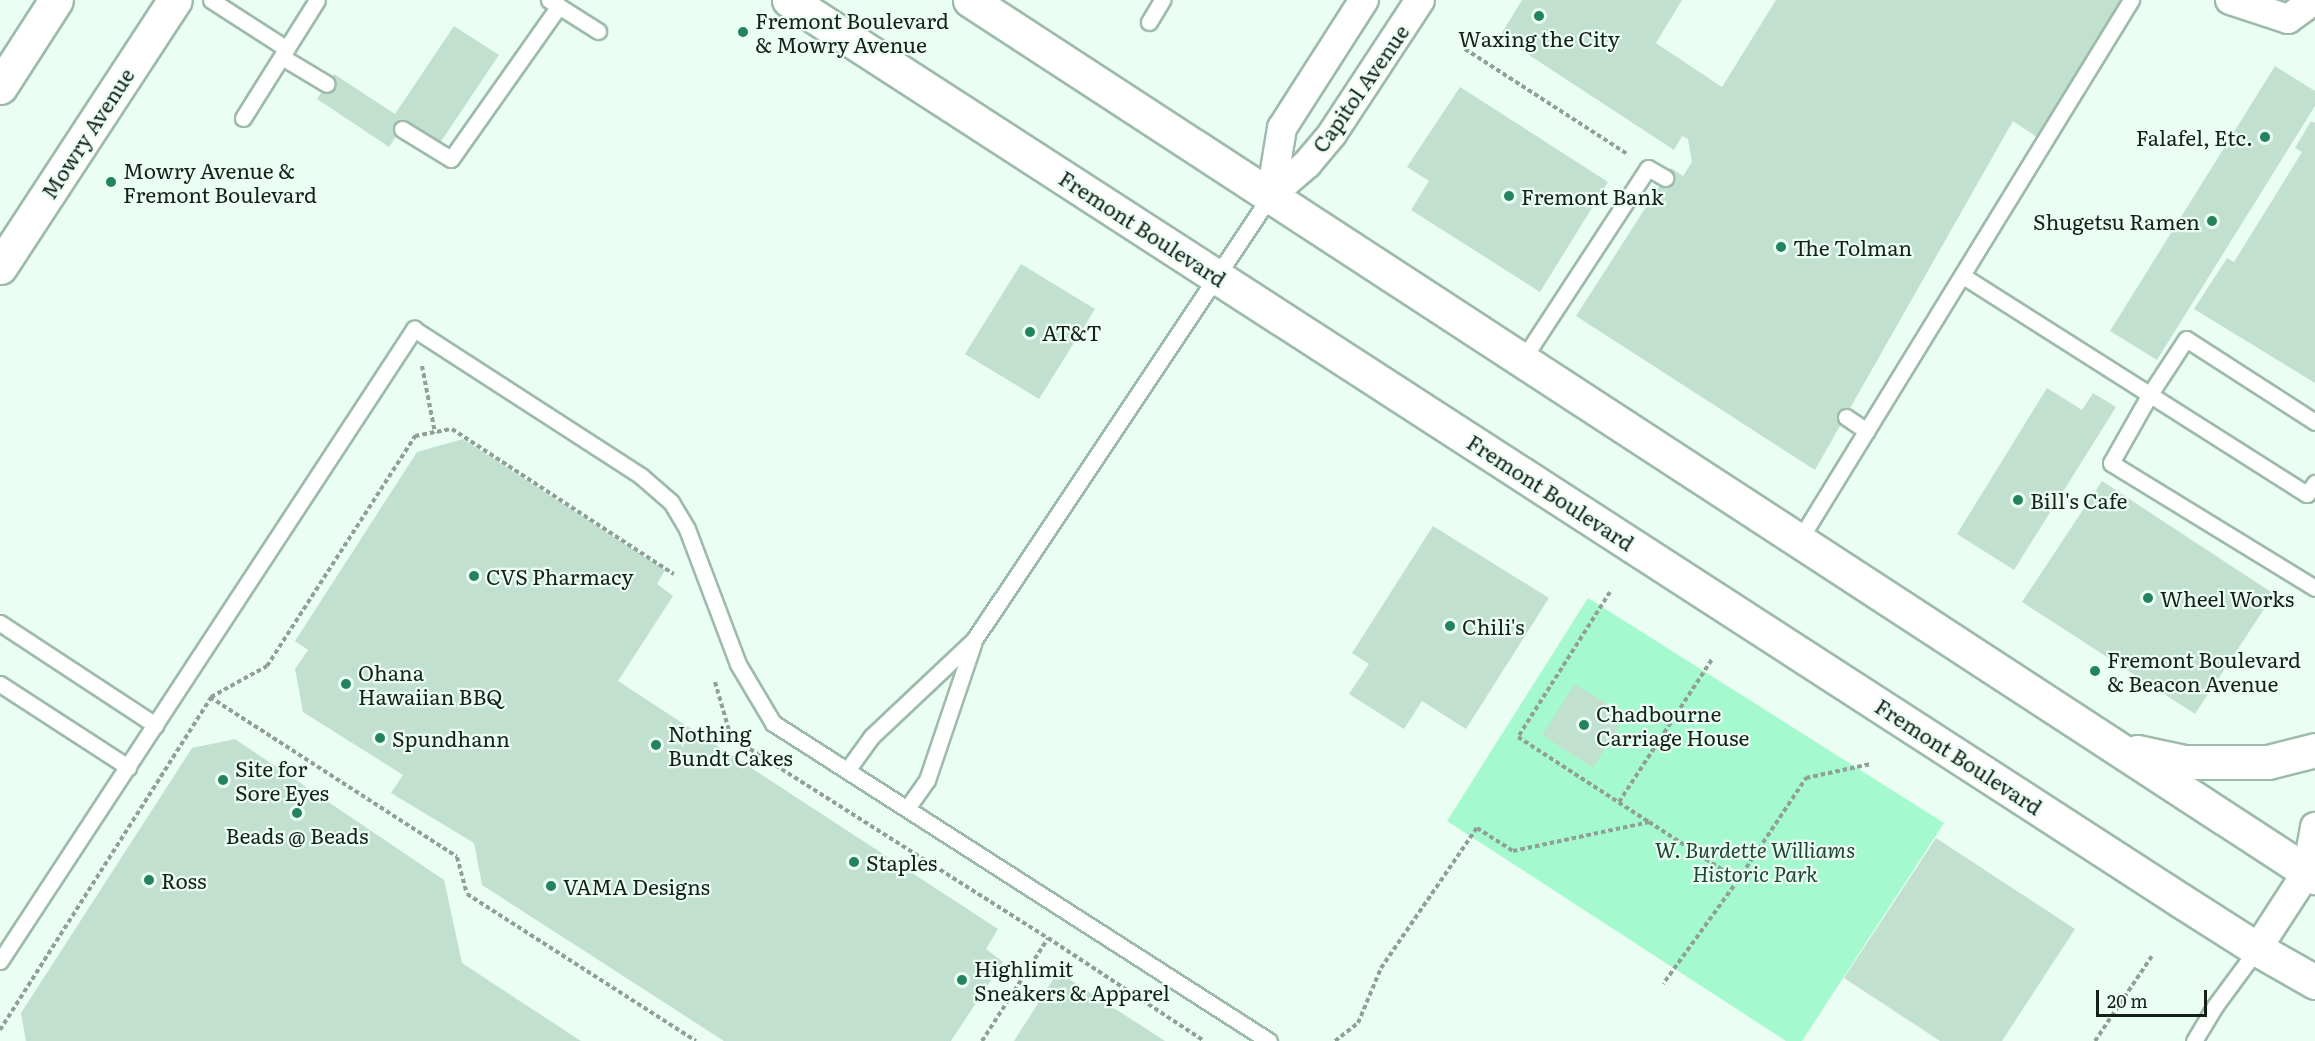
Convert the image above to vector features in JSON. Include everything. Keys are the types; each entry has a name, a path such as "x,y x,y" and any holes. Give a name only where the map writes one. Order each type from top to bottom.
{"main road":[{"path":"3,81 57,0"},
{"name":"Mowry Avenue","path":"0,267 175,0"},
{"name":"Fremont Boulevard","path":"789,0 2258,949 2315,982"},
{"path":"970,0 2312,872"},
{"path":"2118,748 2184,762 2268,762 2315,750"}],"street":[{"name":"Capitol Avenue","path":"1271,195 1282,128 1364,0"},
{"name":"Capitol Avenue","path":"1271,195 1307,164 1332,134 1420,0"},
{"path":"2230,0 2288,19 2314,0"},
{"path":"2258,949 2312,872 2315,827"}],"lane":[{"path":"211,0 327,84"},
{"path":"243,118 317,0"},
{"path":"1149,22 1162,0"},
{"path":"1800,539 1828,489 1964,276 2066,97 2131,0"},
{"path":"402,129 451,159 554,3 598,31"},
{"path":"1523,359 1648,168 1665,178"},
{"path":"848,769 871,737 974,640 1271,195"},
{"path":"1964,276 2150,394 2312,492"},
{"path":"0,961 414,329 641,476 671,502 687,529 738,664 773,723 908,807 1005,873 1067,910 1269,1041"},
{"path":"2315,422 2186,339 2150,394 2111,463 2315,588"},
{"path":"1846,417 1867,431"},
{"path":"0,623 155,725"},
{"path":"908,807 927,780 974,640"},
{"path":"0,684 128,767"},
{"path":"2194,1041 2215,1006 2258,949"}],"path":[{"path":"1465,48 1648,168"},
{"path":"414,329 435,433"},
{"path":"0,1030 211,697 267,666 415,436 452,429 675,574"},
{"path":"1610,592 1518,736 1738,880"},
{"path":"1619,802 1713,658"},
{"path":"185,679 458,857 467,894 696,1041"},
{"path":"715,681 731,737 1048,938 1204,1041"},
{"path":"1663,984 1738,880 1806,778 1871,764"},
{"path":"1335,1041 1358,1023 1386,960 1478,828 1513,851 1649,822"},
{"path":"981,1041 1067,910"},
{"path":"2095,1041 2152,956"}],"green space":[{"name":"W. Burdette Williams Historic Park","path":"1588,598 1944,823 1802,1041 1786,1041 1447,821"}],"building":[{"name":"The Tolman","path":"1522,0 1682,0 1656,43 1722,87 1776,0 2123,0 2037,137 2013,121 1815,470 1576,316 1671,168 1683,176 1692,162 1688,139 1682,136 1674,150 1500,36"},
{"path":"454,26 499,55 440,143 406,121 389,147 317,99 334,74 395,114"},
{"path":"2275,66 2315,91 2315,106 2157,360 2110,331"},
{"name":"Fremont Bank","path":"1460,87 1608,182 1540,292 1411,210 1429,181 1407,167"},
{"path":"2311,121 2315,123 2315,383 2194,309 2227,258 2234,262 2302,152 2295,148"},
{"name":"AT&T","path":"1021,264 1095,309 1039,399 965,354"},
{"name":"Bill's Cafe","path":"2047,388 2082,410 2093,393 2116,407 2014,570 1957,534"},
{"path":"463,439 665,570 657,584 673,596 618,681 998,929 986,949 1003,962 951,1041 724,1041 482,885 474,843 391,793 403,775 303,712 295,669 308,650 295,641 417,452"},
{"name":"Wheel Works","path":"2102,481 2274,594 2195,714 2022,602"},
{"name":"Chili's","path":"1433,526 1549,598 1466,729 1422,701 1404,729 1349,694 1369,664 1352,653"},
{"name":"Chadbourne Carriage House","path":"1575,684 1626,715 1593,768 1542,735"},
{"path":"235,739 444,880 462,963 581,1041 26,1041 21,1013 192,748"},
{"path":"1936,838 2075,929 2002,1041 1940,1041 1844,978"},
{"path":"1058,972 1165,1041 1014,1041"}],"place":[{"name":"Waxing the City","path":"1539,16"},
{"name":"Fremont Boulevard & Mowry Avenue","path":"743,32"},
{"name":"Falafel, Etc.","path":"2265,137"},
{"name":"Mowry Avenue & Fremont Boulevard","path":"111,182"},
{"name":"Fremont Bank","path":"1509,196"},
{"name":"Shugetsu Ramen","path":"2212,221"},
{"name":"The Tolman","path":"1781,247"},
{"name":"AT&T","path":"1030,332"},
{"name":"Bill's Cafe","path":"2018,500"},
{"name":"CVS Pharmacy","path":"474,576"},
{"name":"Wheel Works","path":"2148,598"},
{"name":"Chili's","path":"1450,626"},
{"name":"Fremont Boulevard & Beacon Avenue","path":"2095,671"},
{"name":"Ohana Hawaiian BBQ","path":"346,684"},
{"name":"Chadbourne Carriage House","path":"1584,725"},
{"name":"Spundhann","path":"380,738"},
{"name":"Nothing Bundt Cakes","path":"656,745"},
{"name":"Site for Sore Eyes","path":"223,780"},
{"name":"Beads @ Beads","path":"297,813"},
{"name":"Staples","path":"854,862"},
{"name":"Ross","path":"149,880"},
{"name":"VAMA Designs","path":"551,886"},
{"name":"Highlimit Sneakers & Apparel","path":"962,980"}]}
